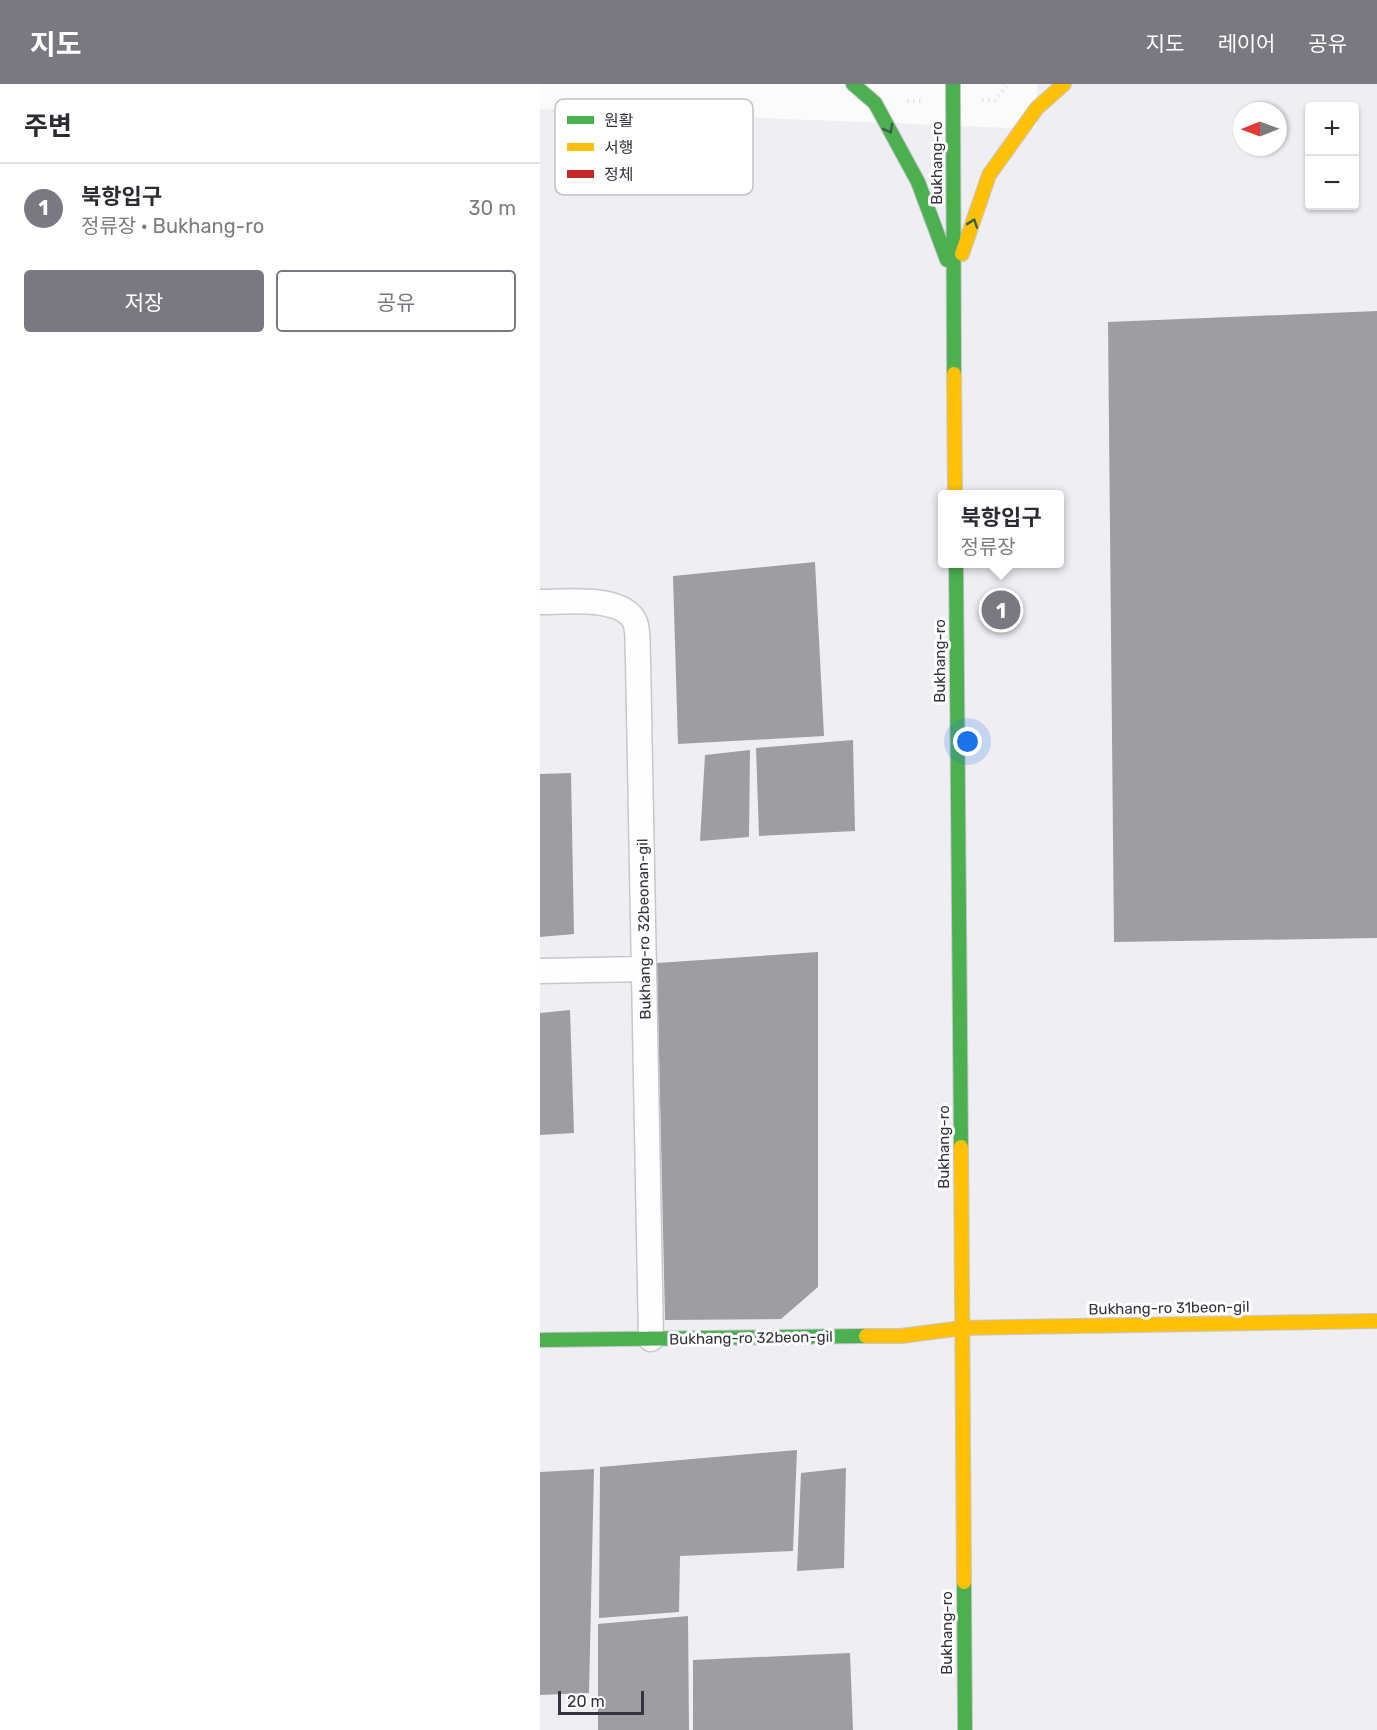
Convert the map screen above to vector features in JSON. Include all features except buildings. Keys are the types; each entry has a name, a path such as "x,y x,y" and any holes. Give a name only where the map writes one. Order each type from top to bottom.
{"street":[{"path":"852,84 875,103 918,182 954,278"},
{"name":"Bukhang-ro","path":"953,84 956,490"},
{"path":"954,278 989,175 1036,108 1064,84"},
{"name":"Bukhang-ro","path":"956,568 965,1730"},
{"name":"Bukhang-ro 32beonan-gil","path":"540,602 597,603 620,606 635,622 645,969 651,1339"},
{"path":"540,971 645,969"},
{"name":"Bukhang-ro 31beon-gil","path":"962,1328 1377,1321"},
{"name":"Bukhang-ro 32beon-gil","path":"540,1340 901,1336 962,1328"}],"path":[{"path":"995,100 1008,84"}],"shaded area":[{"path":"1037,84 1377,84 1377,1730 540,1730 540,109 555,110 555,195 753,195 753,118 1036,129"}],"traffic: fast":[{"path":"853,84 875,103 918,182 947,260"},
{"path":"953,84 954,374"},
{"path":"956,568 961,1147"},
{"path":"540,1340 866,1336"},
{"path":"964,1582 965,1730"}],"traffic: slow":[{"path":"962,254 989,175 1037,108 1064,84"},
{"path":"954,374 955,490"},
{"path":"961,1147 964,1582"},
{"path":"866,1336 901,1336 962,1328 1377,1321"}],"place":[{"name":"북항입구","path":"1001,610"}]}
